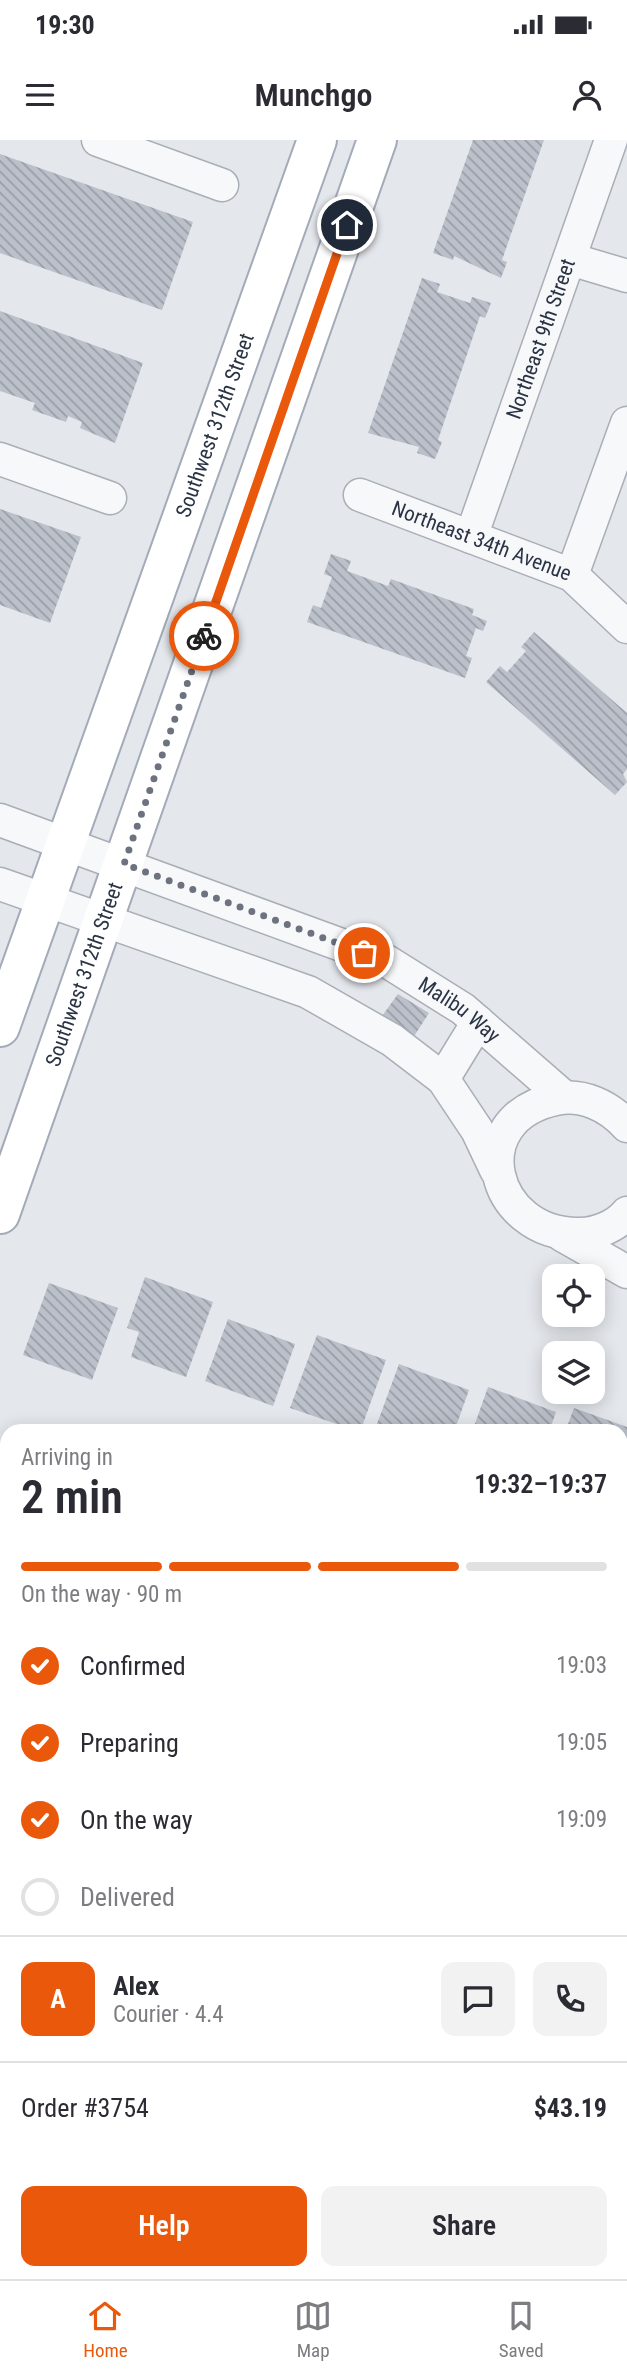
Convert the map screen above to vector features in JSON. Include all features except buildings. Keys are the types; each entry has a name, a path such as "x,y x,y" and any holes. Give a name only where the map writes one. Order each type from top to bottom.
{"main road":[{"name":"Southwest 312th Street","path":"0,1027 317,140"},
{"path":"353,140 356,200"},
{"name":"Southwest 312th Street","path":"0,1214 377,140"}],"street":[{"path":"99,140 222,185"},
{"name":"Northeast 9th Street","path":"471,537 611,140"},
{"path":"569,259 627,276"},
{"path":"572,575 627,423"},
{"path":"0,459 110,498"},
{"name":"Northeast 34th Avenue","path":"360,495 572,575 627,627"},
{"name":"Malibu Way","path":"0,820 388,962 463,1009 564,1097"},
{"path":"0,884 308,992 392,1040 443,1079 477,1130 507,1199 530,1222 561,1234 627,1272"},
{"path":"443,1079 478,1022"},
{"name":"Malibu Way","path":"496,1170 499,1143 513,1119 536,1103 564,1097 584,1099 604,1106 627,1126"},
{"path":"561,1234 592,1234 620,1221 627,1213"}],"way so far":[{"path":"204,636 124,864 364,953"}],"route":[{"path":"204,636 347,225"}]}
